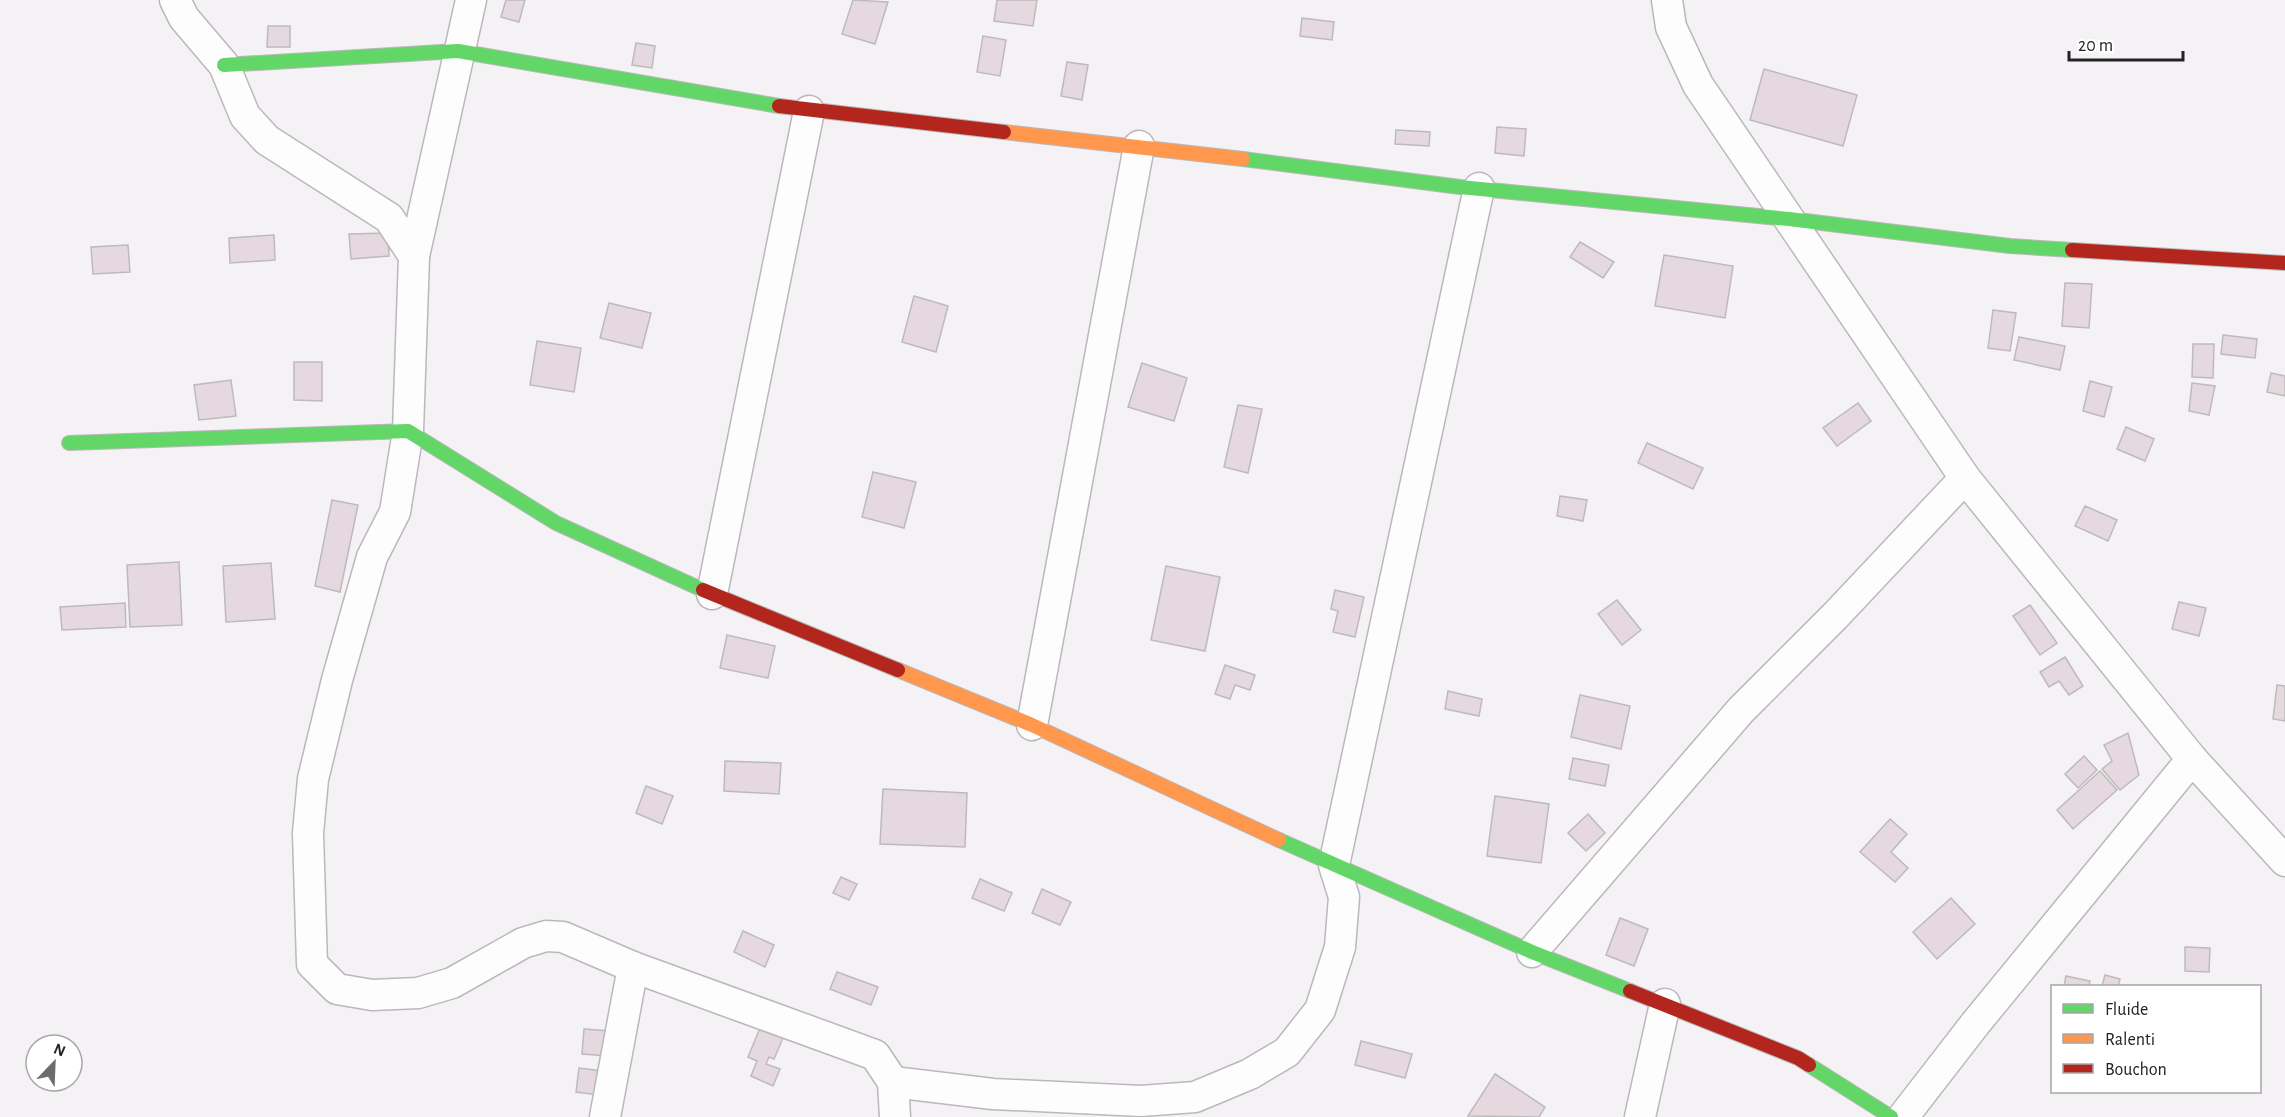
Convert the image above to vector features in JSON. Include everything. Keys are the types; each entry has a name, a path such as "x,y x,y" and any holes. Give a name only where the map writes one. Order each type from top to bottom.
{"street":[{"path":"175,0 184,18 224,65 245,116 267,140 389,218 414,256"},
{"path":"471,0 414,256 408,431 395,512 372,557 337,680 313,779 308,833 312,964 337,989 372,996 418,993 452,983 523,943 546,936 563,937 633,967 874,1055 893,1082 896,1117"},
{"path":"1667,0 1671,27 1698,85 1965,478 2192,759 2285,861"},
{"path":"224,65 458,51 809,111 1139,146 1479,189 1789,219 2010,246 2285,263"},
{"path":"711,594 809,111"},
{"path":"1032,725 1139,146"},
{"path":"893,1082 993,1094 1141,1101 1195,1097 1250,1074 1287,1052 1320,1010 1341,937 1344,897 1334,865 1479,189"},
{"path":"69,443 408,431 556,523 711,594 1032,725 1334,865 1532,952 1798,1058 1892,1117"},
{"path":"1532,952 1741,710 1836,615 1965,478"},
{"path":"1903,1117 1975,1024 2192,759"},
{"path":"605,1117 633,967"},
{"path":"1640,1117 1665,1004"}],"building":[{"path":"506,0 525,0 519,22 501,17"},
{"path":"853,0 888,2 875,44 842,34"},
{"path":"997,0 1037,0 1033,26 994,21"},
{"path":"1302,18 1334,22 1332,40 1300,36"},
{"path":"268,26 290,26 290,47 267,47"},
{"path":"983,36 1006,40 1000,76 977,72"},
{"path":"636,43 655,46 652,68 632,65"},
{"path":"1067,62 1088,65 1082,100 1061,96"},
{"path":"1764,69 1857,95 1843,146 1750,120"},
{"path":"1497,127 1526,129 1524,156 1495,153"},
{"path":"1396,130 1430,132 1429,146 1395,144"},
{"path":"388,233 389,256 351,259 349,234"},
{"path":"274,235 275,260 230,263 229,238"},
{"path":"1580,242 1614,262 1603,278 1570,257"},
{"path":"128,245 130,272 93,274 91,247"},
{"path":"1664,255 1733,266 1725,318 1655,306"},
{"path":"2065,283 2092,284 2089,328 2062,326"},
{"path":"914,296 948,306 936,352 902,342"},
{"path":"609,303 651,313 642,348 600,338"},
{"path":"1993,310 2016,313 2010,351 1988,348"},
{"path":"2223,335 2257,339 2255,358 2221,354"},
{"path":"2019,337 2065,346 2060,370 2014,360"},
{"path":"537,341 581,348 574,392 530,385"},
{"path":"2193,344 2214,344 2213,378 2192,377"},
{"path":"294,362 322,362 322,401 294,400"},
{"path":"1142,363 1187,378 1174,421 1128,407"},
{"path":"2271,373 2285,376 2285,396 2267,392"},
{"path":"231,380 236,416 199,420 194,385"},
{"path":"2090,381 2112,387 2104,417 2083,411"},
{"path":"2192,383 2215,386 2209,415 2189,411"},
{"path":"1858,403 1871,421 1837,446 1823,428"},
{"path":"1238,405 1262,409 1248,473 1224,467"},
{"path":"2126,427 2154,439 2145,461 2117,449"},
{"path":"1647,443 1703,468 1693,489 1638,463"},
{"path":"873,472 916,482 904,528 862,517"},
{"path":"1560,496 1587,500 1583,521 1557,516"},
{"path":"332,500 358,505 340,592 315,586"},
{"path":"2085,506 2117,520 2108,541 2075,526"},
{"path":"179,562 182,625 130,627 127,565"},
{"path":"271,563 275,619 226,622 223,566"},
{"path":"1166,566 1220,577 1205,651 1151,640"},
{"path":"1335,590 1364,597 1355,637 1333,632 1338,611 1331,609"},
{"path":"1617,600 1641,630 1622,645 1598,614"},
{"path":"2179,602 2206,608 2199,636 2172,629"},
{"path":"125,603 126,627 62,630 60,607"},
{"path":"2030,605 2057,643 2040,655 2013,616"},
{"path":"727,635 775,646 768,678 720,668"},
{"path":"2065,657 2083,686 2069,695 2059,681 2049,687 2040,672"},
{"path":"1225,665 1255,675 1250,690 1235,685 1230,699 1215,694"},
{"path":"2277,685 2285,686 2285,721 2273,719"},
{"path":"1448,691 1482,699 1479,716 1445,709"},
{"path":"1580,695 1630,706 1621,749 1571,737"},
{"path":"2128,733 2139,775 2120,790 2102,769 2112,761 2104,745"},
{"path":"2084,756 2097,770 2078,788 2065,774"},
{"path":"1573,758 1609,765 1605,786 1569,779"},
{"path":"725,761 781,763 779,794 724,791"},
{"path":"2100,771 2117,790 2073,829 2057,810"},
{"path":"646,786 673,796 662,824 636,813"},
{"path":"883,789 967,793 965,847 880,844"},
{"path":"1495,796 1549,804 1541,863 1487,856"},
{"path":"1588,814 1605,833 1586,851 1568,833"},
{"path":"1890,819 1907,834 1891,852 1908,868 1895,882 1860,852"},
{"path":"841,877 857,884 849,900 833,893"},
{"path":"980,879 1012,893 1004,911 972,898"},
{"path":"1042,889 1071,902 1060,925 1032,913"},
{"path":"1951,898 1975,924 1937,959 1913,932"},
{"path":"1620,918 1648,929 1634,966 1606,955"},
{"path":"743,931 774,945 765,967 734,952"},
{"path":"2185,947 2210,948 2209,972 2185,971"},
{"path":"837,972 878,987 871,1005 830,989"},
{"path":"2105,975 2120,979 2118,985 2102,985"},
{"path":"2066,976 2090,981 2089,985 2064,985"},
{"path":"760,1028 783,1038 774,1059 769,1057 766,1064 780,1069 773,1086 751,1076 757,1061 748,1057"},
{"path":"584,1029 610,1031 608,1056 582,1054"},
{"path":"1361,1041 1412,1054 1405,1078 1355,1065"},
{"path":"579,1068 602,1071 599,1095 576,1092"},
{"path":"1495,1074 1545,1107 1539,1117 1468,1116"}],"traffic: fast":[{"path":"224,65 458,51 779,106"},
{"path":"1243,159 1460,187 1789,219 2010,246 2072,250"},
{"path":"69,443 408,431 556,523 703,590"},
{"path":"1279,840 1532,952 1630,991"},
{"path":"1809,1065 1891,1117"}],"traffic: slow":[{"path":"1004,132 1243,159"},
{"path":"898,670 1032,725 1279,840"}],"traffic: jam":[{"path":"779,106 1004,132"},
{"path":"2072,250 2285,263"},
{"path":"703,590 898,670"},
{"path":"1630,991 1798,1058 1809,1065"}]}
